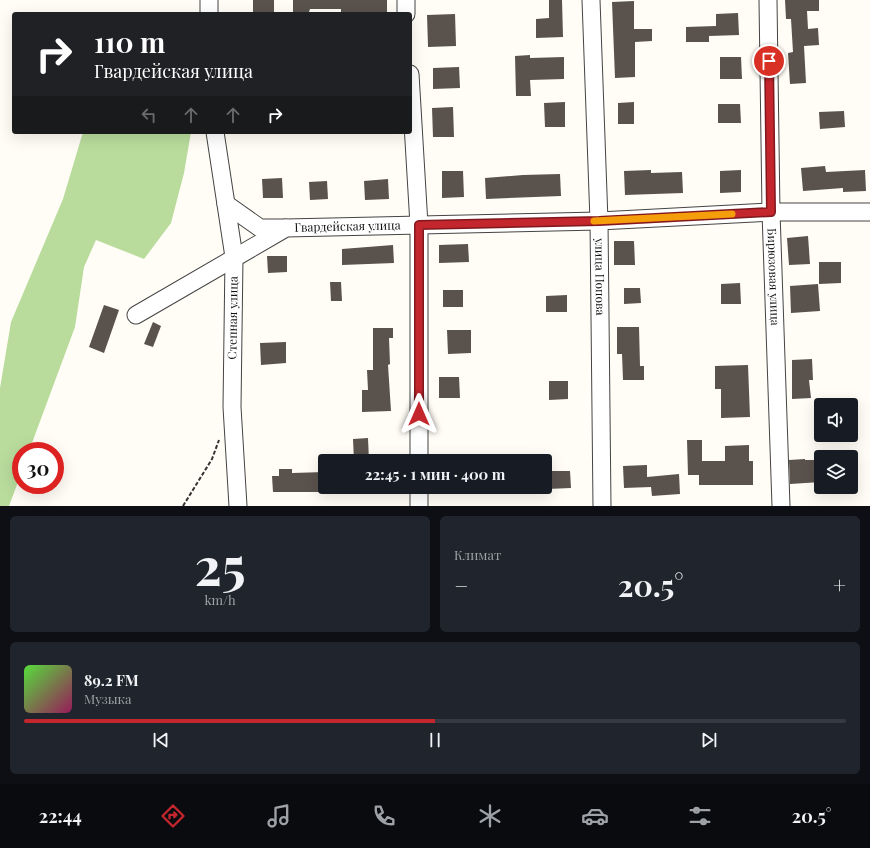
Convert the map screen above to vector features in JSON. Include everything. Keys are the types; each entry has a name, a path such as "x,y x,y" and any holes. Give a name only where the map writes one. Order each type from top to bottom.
{"street":[{"path":"209,0 209,12"},
{"path":"406,0 406,12"},
{"name":"улица Попова","path":"591,0 599,221 602,506"},
{"name":"Бирюзовая улица","path":"768,0 771,212 781,506"},
{"path":"412,108 419,225 419,454"},
{"name":"Степная улица","path":"216,134 234,257 232,407 238,506"},
{"path":"226,204 260,228 286,228"},
{"name":"Гвардейская улица","path":"136,315 286,228 599,221 771,212 870,212"},
{"path":"419,494 419,506"}],"path":[{"path":"183,506 212,459 220,437"}],"green space":[{"path":"82,134 191,134 184,173 171,223 144,259 96,240 84,267 75,327 32,442 12,442 12,494 14,494 9,506 0,506 0,388 11,322 63,199"}],"building":[{"path":"253,0 274,0 274,12 253,12"},
{"path":"293,0 387,0 387,12 341,12 341,9 310,9 309,12 293,12"},
{"path":"549,0 562,0 563,37 536,38 536,19 549,18"},
{"path":"785,0 819,0 819,11 807,11 808,29 818,28 819,45 804,46 806,83 790,84 788,53 793,52 791,19 786,19"},
{"path":"634,1 634,29 652,29 652,41 635,42 635,77 615,78 612,2"},
{"path":"738,13 739,35 709,36 709,42 686,42 686,27 716,26 716,14"},
{"path":"455,14 456,46 428,47 427,15"},
{"path":"530,55 530,58 564,57 564,79 530,80 531,96 516,96 515,56"},
{"path":"720,57 741,57 742,79 720,79"},
{"path":"459,67 460,88 433,89 433,68"},
{"path":"565,102 565,127 545,127 544,103"},
{"path":"634,102 634,124 618,124 618,103"},
{"path":"718,104 740,104 741,123 718,123"},
{"path":"453,107 454,137 433,137 432,108"},
{"path":"844,111 845,127 820,129 819,112"},
{"path":"825,166 826,172 865,170 866,191 843,192 843,188 803,191 801,168"},
{"path":"651,170 651,173 682,172 683,193 625,195 624,171"},
{"path":"741,170 741,192 720,193 720,171"},
{"path":"442,171 463,171 464,197 442,198"},
{"path":"560,174 561,196 486,199 485,178"},
{"path":"282,178 283,198 263,198 262,179"},
{"path":"388,179 389,199 365,200 364,181"},
{"path":"327,181 328,199 310,200 309,182"},
{"path":"808,236 810,264 789,265 787,238"},
{"path":"614,241 634,241 635,265 614,265"},
{"path":"468,244 469,262 439,263 439,245"},
{"path":"393,245 394,263 342,265 342,249"},
{"path":"267,256 287,256 287,272 268,273"},
{"path":"819,262 841,262 841,283 819,284"},
{"path":"330,282 341,282 342,301 331,301"},
{"path":"740,283 741,304 721,304 721,284"},
{"path":"818,284 820,311 791,313 790,286"},
{"path":"624,288 640,288 641,303 624,304"},
{"path":"443,290 463,290 463,307 443,307"},
{"path":"567,295 567,312 546,312 546,296"},
{"path":"104,305 119,310 104,353 89,347"},
{"path":"153,322 161,326 153,347 144,344"},
{"path":"617,327 639,327 640,366 644,366 644,380 623,380 622,354 617,354"},
{"path":"373,328 393,328 393,338 389,338 390,364 388,365 391,411 362,412 362,390 368,390 367,370 373,370"},
{"path":"447,330 471,330 471,353 448,354"},
{"path":"286,342 286,363 261,365 260,343"},
{"path":"812,359 813,380 809,380 811,398 792,399 792,360"},
{"path":"748,365 750,417 721,418 721,389 715,389 715,366"},
{"path":"439,377 459,377 460,398 439,398"},
{"path":"549,381 568,381 568,399 549,400"},
{"path":"368,438 369,454 354,454 353,439"},
{"path":"687,440 702,440 702,461 725,461 725,446 749,445 749,461 753,461 753,485 699,485 699,475 688,475"},
{"path":"789,460 814,460 814,482 790,484"},
{"path":"647,465 647,477 679,474 680,494 652,496 651,487 624,488 623,466"},
{"path":"279,469 292,469 292,473 318,472 318,492 273,492 272,476 279,476"},
{"path":"552,471 570,471 571,488 552,489"}],"slow traffic":[{"path":"594,221 732,214"}],"route":[{"path":"419,414 419,225 599,221 771,212 769,61"}]}
